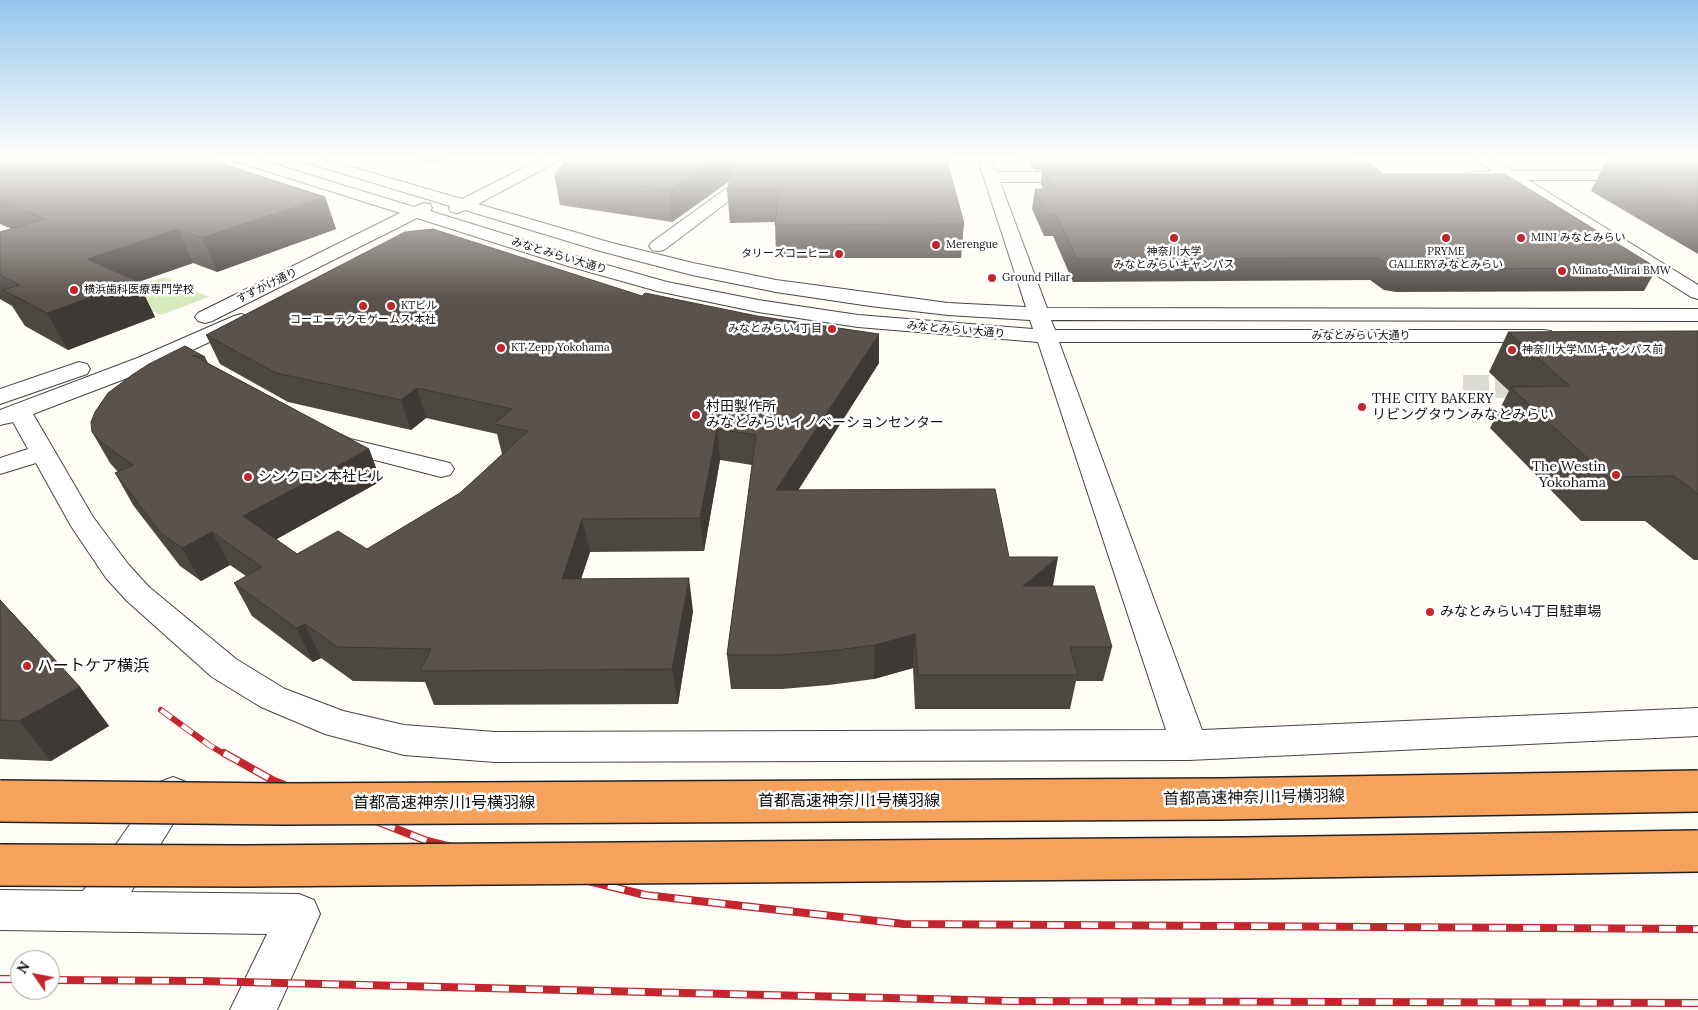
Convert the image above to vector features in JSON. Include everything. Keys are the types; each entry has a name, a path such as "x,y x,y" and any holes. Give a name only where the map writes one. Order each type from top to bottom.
{"highway":[{"name":"首都高速神奈川1号横羽線","path":"0,801 282,804 1011,800 1698,791"},
{"path":"0,865 256,866 1233,858 1698,851"}],"street":[{"name":"みなとみらい大通り","path":"390,204 575,262 664,287 758,306 875,323 1001,334 1042,325 1698,314"},
{"name":"すずかけ通り","path":"0,397 128,350 197,320 431,204"},
{"name":"みなとみらい大通り","path":"464,204 606,247 692,270 776,286 948,309 1042,325 1560,336"},
{"name":"すずかけ通り","path":"24,429 36,428 52,410 91,384 175,350 274,304 464,204"},
{"path":"658,246 715,204"},
{"path":"1000,204 1189,745"},
{"path":"1555,204 1698,293"},
{"path":"1584,204 1623,228"},
{"path":"175,350 201,365"},
{"path":"0,466 24,429 81,520 117,571 151,606 224,668 273,698 338,724 404,740 496,747 1189,745 1698,722"},
{"path":"317,430 341,444 441,469"},
{"path":"0,784 175,790 94,910"},
{"path":"0,910 299,914 253,1010"}],"green space":[{"path":"164,277 209,297 161,315 117,294"}],"building":[{"path":"10,204 304,204 202,238 178,229 87,259 137,281 47,313 3,290 20,285 0,275 0,232 45,219"},
{"path":"777,204 959,204 964,224 775,225"},
{"path":"1042,204 1554,204 1657,268 1405,269 1392,267 1378,258 1077,259 1056,214 1047,214"},
{"path":"1683,204 1698,204 1698,212"},
{"path":"433,229 642,296 645,293 757,316 879,334 776,490 995,489 1009,557 1058,557 1023,586 1094,586 1112,647 1070,647 1078,675 918,675 915,634 875,645 829,651 779,655 727,655 756,435 717,429 700,518 582,519 562,579 689,578 672,669 420,671 431,649 337,647 305,624 296,628 234,583 262,567 212,532 182,548 161,533 115,473 133,465 100,441 92,432 91,422 95,412 108,393 149,364 185,346 205,357 192,355 369,449 243,516 297,554 338,531 367,549 460,493 528,431 494,424 512,409 417,388 401,400 276,373 206,335 405,232"},
{"path":"1698,331 1698,494 1674,476 1608,477 1510,387 1570,386 1508,332"},
{"path":"0,600 80,687 19,721 0,720"}],"tunnel":[{"path":"1497,388 1463,388 1542,387"}],"railway":[{"path":"161,710 226,755"},
{"path":"224,753 274,781 427,841 645,895 904,924 1698,929"},
{"path":"0,979 10,979"},
{"path":"60,980 200,981 1010,1001 1698,1003"}],"place":[{"name":"神奈川大学 みなとみらいキャンパス","path":"1174,238"},
{"name":"PRYME GALLERYみなとみらい","path":"1446,238"},
{"name":"MINI みなとみらい","path":"1521,238"},
{"name":"Merengue","path":"936,245"},
{"name":"タリーズコーヒー","path":"839,254"},
{"name":"Minato-Mirai BMW","path":"1562,271"},
{"name":"Ground Pillar","path":"992,278"},
{"name":"横浜歯科医療専門学校","path":"74,290"},
{"name":"コーエーテクモゲームス 本社","path":"363,306"},
{"name":"KTビル","path":"391,306"},
{"name":"みなとみらい4丁目","path":"832,329"},
{"name":"KT Zepp Yokohama","path":"501,348"},
{"name":"神奈川大学MMキャンパス前","path":"1512,350"},
{"name":"THE CITY BAKERY リビングタウンみなとみらい","path":"1362,407"},
{"name":"村田製作所 みなとみらいイノベーションセンター","path":"696,415"},
{"name":"The Westin Yokohama","path":"1616,475"},
{"name":"シンクロン本社ビル","path":"248,477"},
{"name":"みなとみらい4丁目駐車場","path":"1430,612"},
{"name":"ハートケア横浜","path":"27,666"}]}
